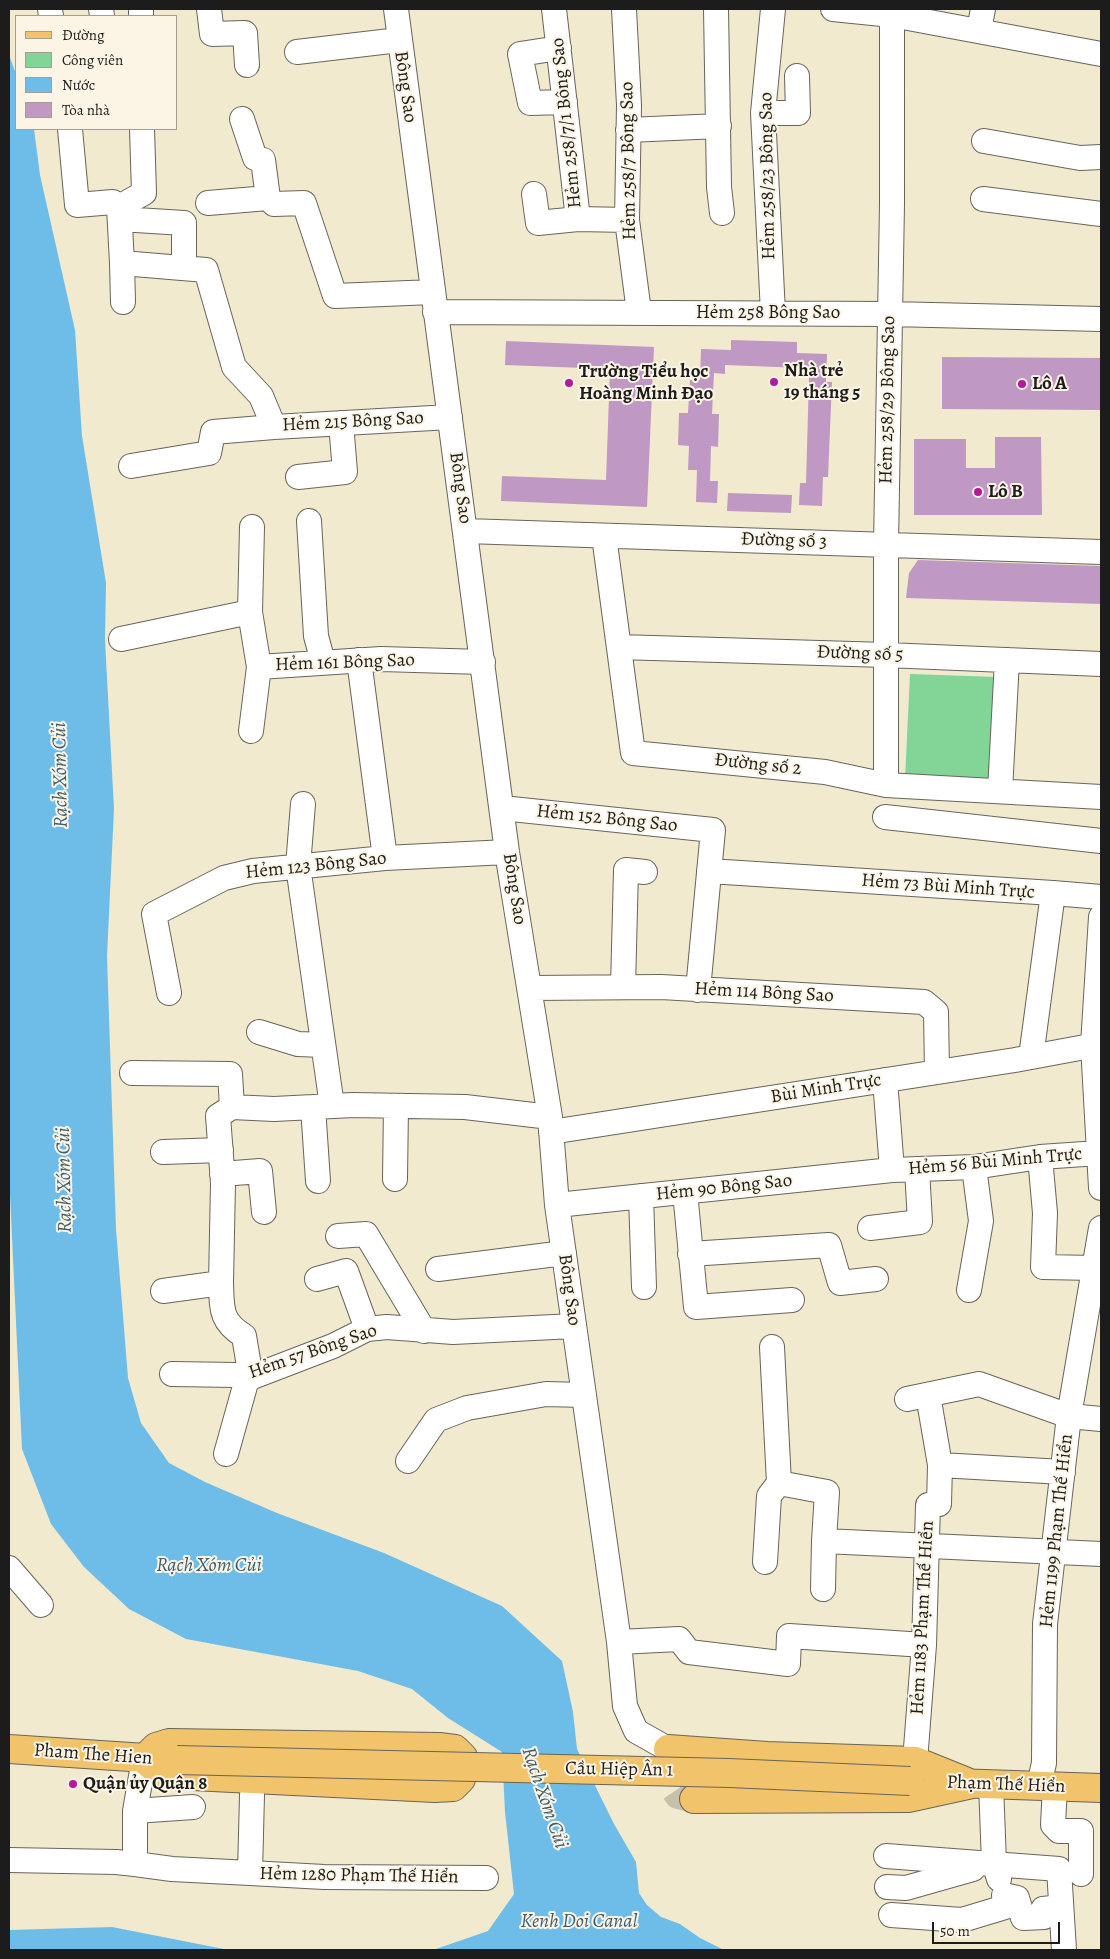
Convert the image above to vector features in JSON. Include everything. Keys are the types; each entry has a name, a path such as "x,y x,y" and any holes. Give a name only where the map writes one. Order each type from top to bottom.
{"main road":[{"path":"169,1743 439,1747 455,1749 463,1757 461,1779 453,1787 435,1788 172,1775 154,1769 144,1758 156,1747 169,1743"},
{"name":"Pham The Hien","path":"9,1749 177,1760"},
{"path":"668,1749 767,1756 913,1771"},
{"name":"Cầu Hiệp Ân 1","path":"177,1760 729,1773 913,1771"},
{"name":"Phạm Thế Hiển","path":"913,1771 981,1784 1101,1788"},
{"path":"694,1799 908,1798 981,1784"}],"street":[{"path":"209,9 212,34 245,33 247,65"},
{"name":"Bông Sao","path":"396,9 507,852 530,988 550,1125 557,1205 619,1642 626,1706 636,1731 668,1749"},
{"name":"Hẻm 258/7/1 Bông Sao","path":"554,9 578,219 627,220"},
{"name":"Hẻm 258/7 Bông Sao","path":"624,9 628,130 627,220 639,312"},
{"path":"716,9 722,213"},
{"name":"Hẻm 258/23 Bông Sao","path":"773,9 763,113 773,313"},
{"path":"833,9 981,20 1101,54"},
{"name":"Hẻm 258/29 Bông Sao","path":"886,785 886,545 892,12"},
{"path":"297,52 399,40"},
{"path":"558,48 520,54 530,104 565,102"},
{"path":"763,113 798,113 797,76"},
{"path":"208,202 268,198 263,160 255,158 242,119"},
{"path":"628,130 719,126"},
{"path":"70,130 77,205 113,202 120,213 123,302"},
{"path":"120,213 144,193 142,130"},
{"path":"984,141 1080,158 1101,157"},
{"path":"534,194 538,223 578,219"},
{"name":"Hẻm 258 Bông Sao","path":"268,198 274,204 304,203 336,296 639,312 890,314 1101,320"},
{"path":"984,199 1101,214"},
{"path":"120,213 184,223 184,268"},
{"name":"Hẻm 215 Bông Sao","path":"122,263 206,270 234,367 261,396 274,427 450,416"},
{"path":"298,478 345,472 342,423"},
{"path":"131,466 209,453 213,432 274,427"},
{"path":"309,521 316,636 323,662"},
{"name":"Hẻm 161 Bông Sao","path":"252,527 250,612 259,667 381,658 483,662"},
{"name":"Đường số 3","path":"466,532 1101,552"},
{"name":"Đường số 2","path":"604,536 633,753 825,772 886,785 1101,797"},
{"path":"121,639 250,612"},
{"name":"Đường số 5","path":"619,648 886,655 1101,664"},
{"path":"359,660 385,858"},
{"path":"1000,792 1008,660"},
{"path":"251,731 259,667"},
{"path":"302,804 298,866 323,1045 318,1181"},
{"name":"Hẻm 152 Bông Sao","path":"502,808 713,830 710,871"},
{"path":"885,817 1101,841"},
{"name":"Hẻm 123 Bông Sao","path":"169,993 154,914 224,878 253,871 385,858 507,852"},
{"path":"622,987 626,870 645,872"},
{"path":"698,990 710,871"},
{"name":"Hẻm 73 Bùi Minh Trực","path":"710,871 1053,893 1031,1057"},
{"path":"1053,893 1101,897"},
{"path":"1101,917 1097,1044 1101,1188"},
{"name":"Hẻm 114 Bông Sao","path":"530,988 622,987 924,1002 936,1012 938,1072"},
{"path":"259,1032 298,1044 323,1045"},
{"name":"Bùi Minh Trực","path":"232,1107 274,1109 396,1106 465,1107 550,1125 885,1080 1031,1057 1097,1044"},
{"path":"132,1073 230,1074 232,1107 218,1116 222,1174 222,1307 226,1322 244,1336 249,1379 226,1454"},
{"name":"Hẻm 56 Bùi Minh Trực","path":"885,1080 892,1170 974,1167 1040,1157 1099,1152"},
{"path":"395,1179 396,1106"},
{"path":"164,1152 221,1150"},
{"path":"1040,1157 1045,1213 1042,1267 1094,1268"},
{"path":"970,1290 981,1221 974,1167"},
{"path":"870,1228 920,1222 917,1169"},
{"name":"Hẻm 90 Bông Sao","path":"557,1205 892,1170"},
{"path":"222,1174 260,1172 264,1212"},
{"path":"685,1192 696,1307 792,1300"},
{"path":"641,1196 644,1288"},
{"path":"1101,1228 1069,1416 1101,1418"},
{"path":"338,1236 366,1234 424,1331"},
{"path":"690,1254 829,1246 840,1283 876,1279"},
{"path":"438,1269 564,1253"},
{"path":"317,1278 346,1271 367,1329"},
{"path":"163,1291 221,1283"},
{"name":"Hẻm 57 Bông Sao","path":"172,1374 236,1375 249,1379 333,1346 367,1329 387,1327 424,1331 574,1326"},
{"path":"765,1562 769,1496 779,1483 772,1347"},
{"name":"Hẻm 1199 Phạm Thế Hiển","path":"918,1397 979,1384 1069,1416 1045,1624 1044,1763 1053,1825 1059,1831 1081,1831 1081,1874"},
{"path":"408,1461 436,1420 467,1408 546,1394 584,1395"},
{"name":"Hẻm 1183 Phạm Thế Hiển","path":"913,1771 924,1645 928,1505 939,1504 940,1465 918,1397"},
{"path":"940,1465 1063,1472"},
{"path":"779,1483 827,1492 823,1589"},
{"path":"824,1541 1101,1554"},
{"path":"9,1568 41,1604"},
{"path":"619,1642 680,1639 689,1652 788,1664 789,1636 924,1645"},
{"path":"134,1864 135,1811 144,1758"},
{"path":"891,1915 962,1920 1005,1907 1004,1894 994,1863 981,1784"},
{"name":"Hẻm 1280 Phạm Thế Hiển","path":"252,1795 250,1873 324,1877 486,1878"},
{"path":"135,1811 193,1806"},
{"path":"886,1856 1059,1869 1064,1950"},
{"path":"9,1860 116,1862 172,1869 250,1873"},
{"path":"888,1887 906,1888 994,1863"},
{"path":"1004,1894 1017,1898 1022,1918 1044,1917 1043,1909 1062,1907"}],"green space":[{"path":"910,674 998,677 994,783 905,779"}],"water":[{"name":"Rạch Xóm Củi","path":"9,55 15,71 15,130 34,130 40,175 75,330 82,436 106,583 105,640 114,809 107,956 116,1229 128,1378 141,1423 169,1463 205,1482 277,1513 384,1553 502,1606 562,1661 573,1712 577,1749 614,1824 636,1862 639,1893 647,1905 661,1917 680,1924 700,1938 724,1950 433,1950 488,1931 514,1894 505,1812 502,1752 448,1718 412,1689 358,1671 186,1639 129,1609 84,1567 51,1524 22,1449 9,1174"},
{"path":"112,1927 229,1950 9,1950 9,1930"}],"building":[{"path":"731,340 797,342 797,353 827,354 826,382 832,382 828,477 823,477 822,506 799,505 800,483 806,483 809,377 803,376 804,368 725,365 725,374 714,373 712,414 719,414 718,447 711,446 710,481 718,481 717,503 696,502 697,470 688,470 689,446 678,445 679,413 688,413 690,380 700,380 701,349 731,350"},
{"path":"506,341 654,347 647,507 501,501 502,476 606,480 610,369 505,365"},
{"name":"Lô A","path":"942,357 1101,358 1101,410 942,409"},
{"name":"Lô B","path":"995,437 1041,437 1042,515 914,515 914,439 966,439 966,468 995,468"},
{"path":"728,493 792,495 791,513 727,511"},
{"path":"918,560 1101,566 1101,604 906,598 909,573"}],"tunnel":[{"path":"668,1751 668,1780 678,1795 694,1799"}],"place":[{"name":"Nhà trẻ 19 tháng 5","path":"774,382"},
{"name":"Trường Tiểu học Hoàng Minh Đạo","path":"569,383"},
{"name":"Lô A","path":"1022,384"},
{"name":"Lô B","path":"978,492"},
{"name":"Quận ủy Quận 8","path":"73,1784"}],"water label":[{"name":"Kenh Doi Canal","path":"579,1922"}]}
